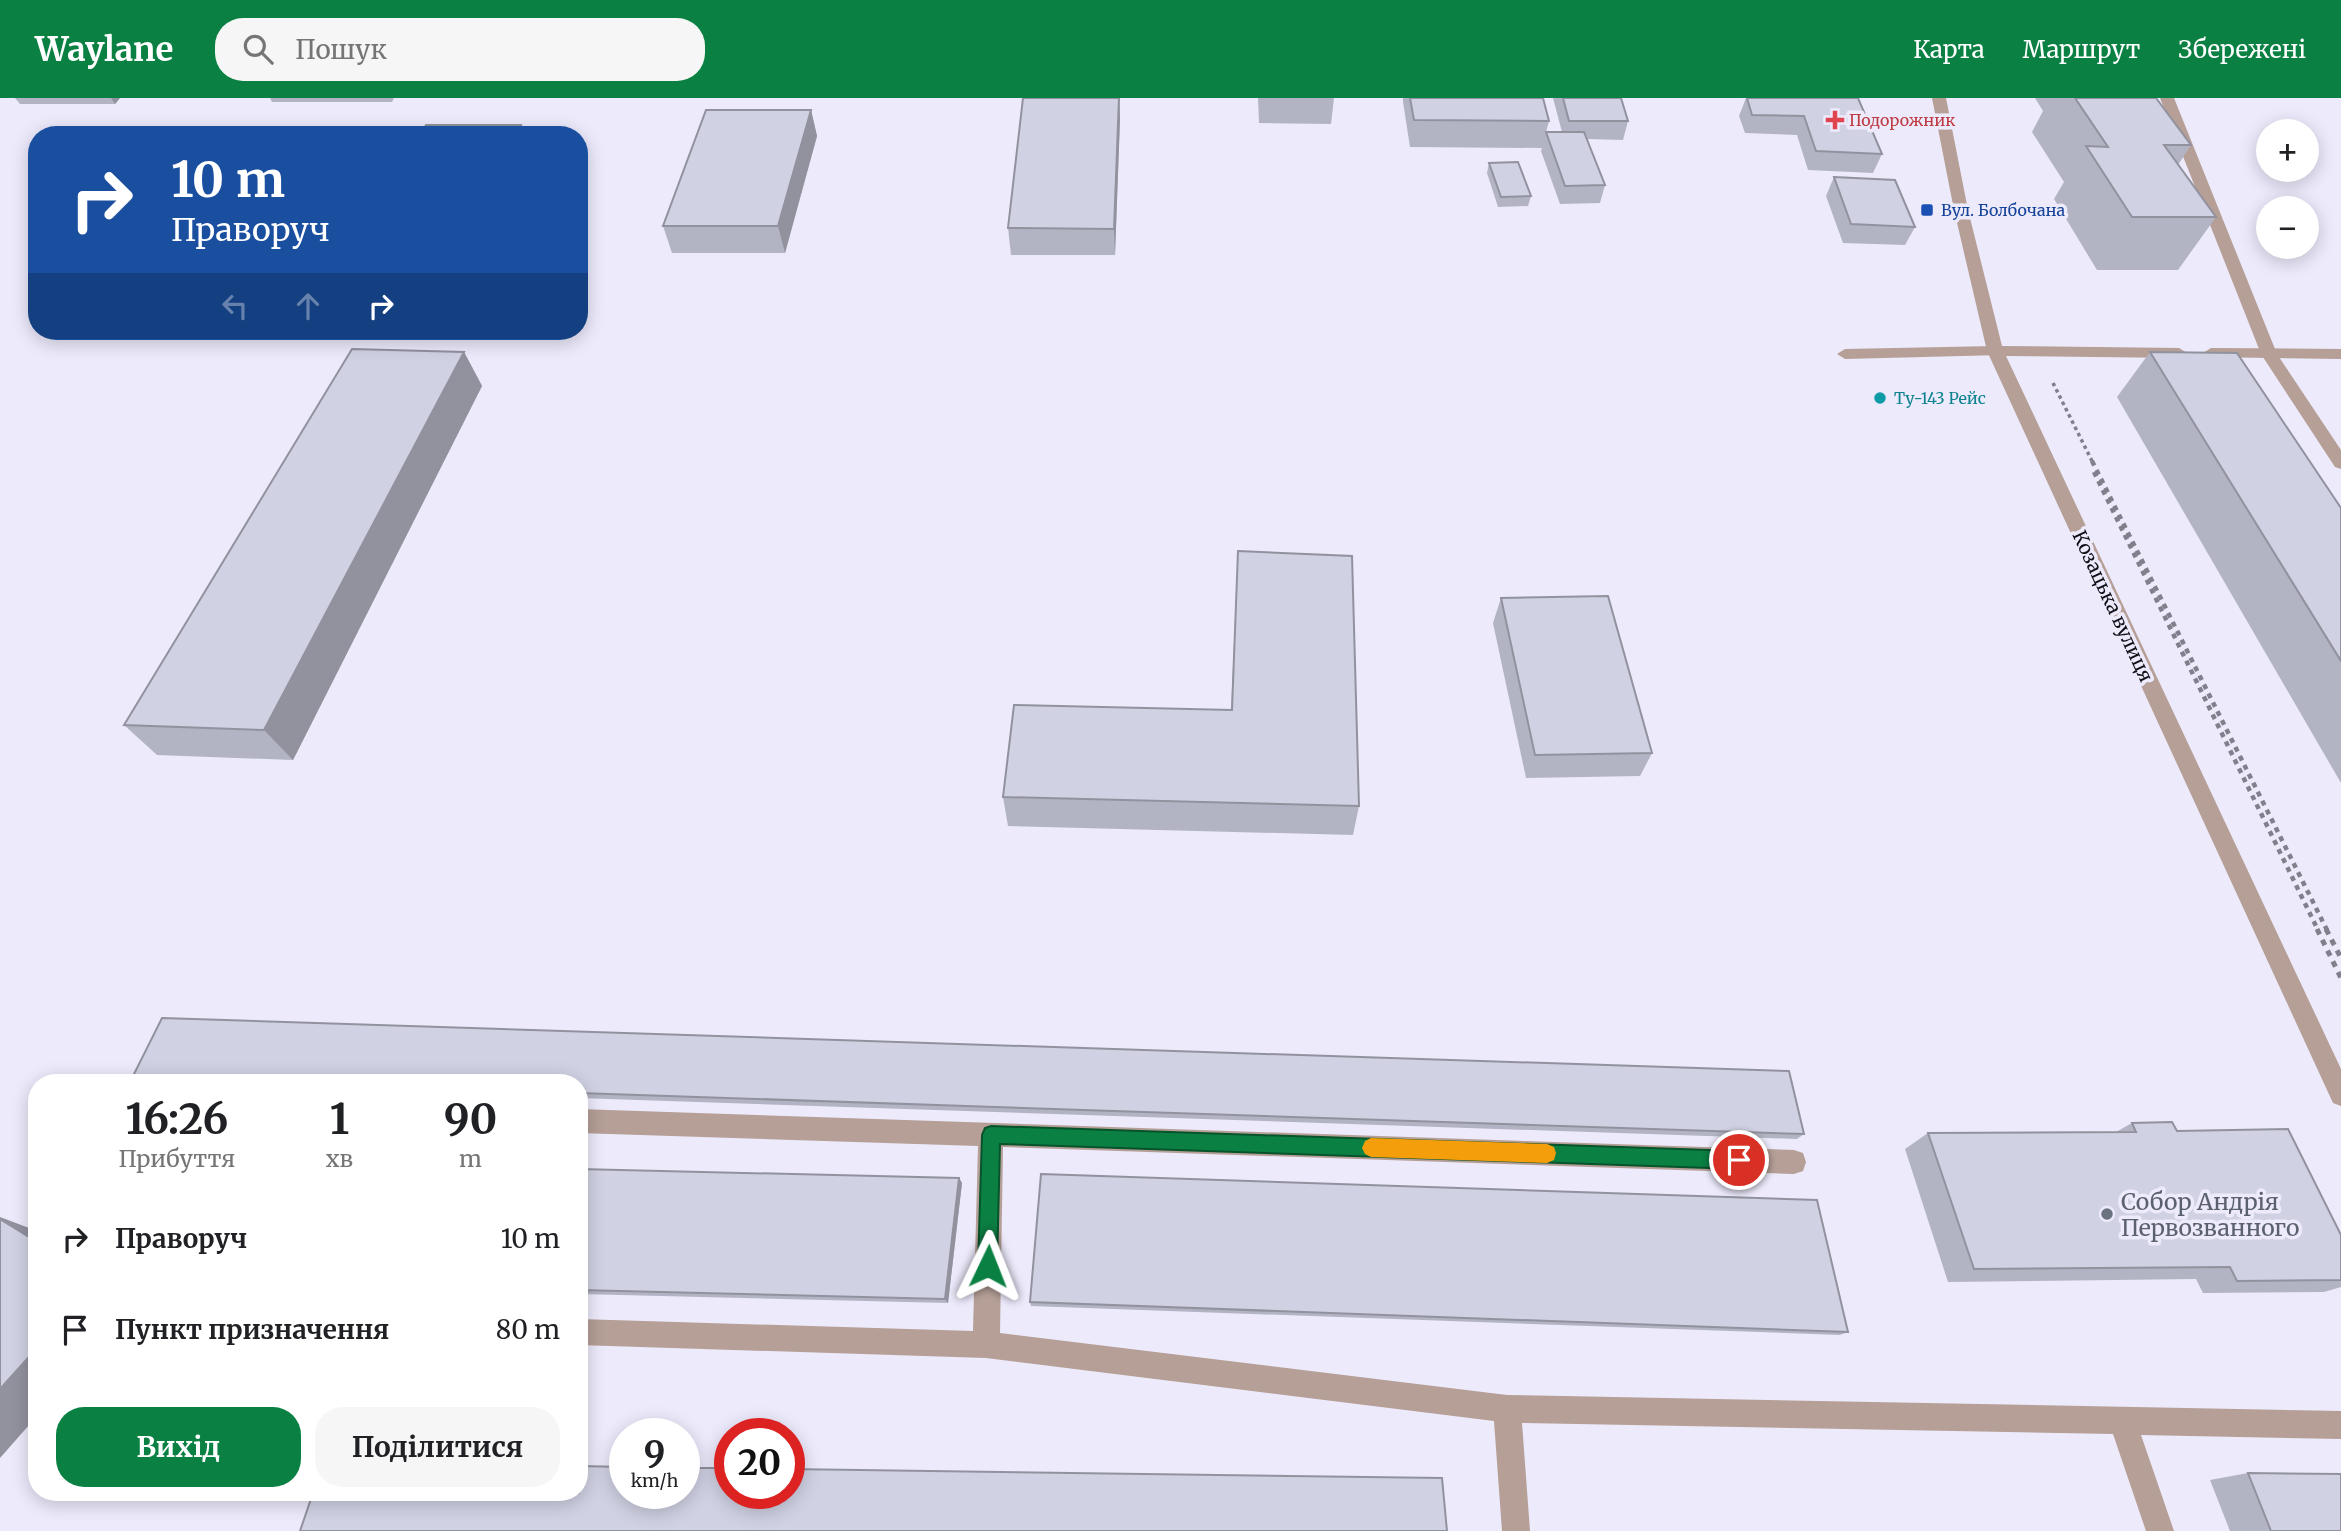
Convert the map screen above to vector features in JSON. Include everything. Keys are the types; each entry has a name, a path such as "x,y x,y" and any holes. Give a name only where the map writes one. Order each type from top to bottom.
{"street":[{"name":"Козацька вулиця","path":"1939,98 1961,209 1995,351 2341,1095"},
{"path":"2168,98 2269,354 2341,463"},
{"path":"1845,354 1995,351 2341,354"},
{"path":"588,1121 1794,1162"},
{"path":"986,1345 991,1135"},
{"path":"588,1332 986,1345 1507,1409 2341,1425"},
{"path":"1507,1409 1516,1531"},
{"path":"2122,1420 2160,1531"}],"path":[{"path":"2034,351 2341,958"},
{"path":"2034,351 2129,540 2341,978"}],"building":[{"path":"1023,98 1119,98 1114,229 1008,228"},
{"path":"1410,98 1543,98 1549,121 1414,120"},
{"path":"1563,98 1621,98 1628,121 1569,121"},
{"path":"1747,98 1858,98 1882,154 1816,151 1804,116 1752,115"},
{"path":"2075,98 2156,98 2191,145 2164,145 2216,217 2132,217 2086,146 2108,147"},
{"path":"706,110 811,110 778,226 663,226"},
{"path":"426,125 521,125 520,126"},
{"path":"1546,132 1584,132 1605,185 1565,186"},
{"path":"1518,162 1531,196 1501,197 1489,163"},
{"path":"1834,177 1895,180 1915,227 1851,224"},
{"path":"352,349 464,352 264,730 124,725"},
{"path":"2150,352 2237,353 2341,508 2341,661"},
{"path":"1238,551 1352,556 1359,806 1003,797 1014,705 1232,710"},
{"path":"1608,596 1652,753 1535,755 1501,598"},
{"path":"162,1018 1789,1071 1804,1134 588,1093 588,1074 134,1074"},
{"name":"Собор Андрія Первозванного","path":"2172,1122 2177,1131 2288,1129 2341,1235 2341,1280 2237,1281 2230,1267 1974,1269 1928,1133 2136,1132 2132,1123"},
{"path":"588,1169 959,1178 945,1299 588,1290"},
{"path":"1041,1174 1817,1200 1848,1332 1030,1302"},
{"path":"0,1219 28,1236 28,1358 0,1389"},
{"path":"588,1466 609,1467 609,1509 700,1509 700,1468 714,1468 714,1509 805,1509 805,1469 1442,1478 1447,1531 300,1531 310,1501 588,1501"},
{"path":"2248,1473 2341,1474 2341,1531 2271,1531"}],"slow traffic":[{"path":"1371,1148 1547,1153"}],"place":[{"name":"Подорожник","path":"1835,120"},
{"name":"Вул. Болбочана","path":"1927,210"},
{"name":"Ту-143 Рейс","path":"1880,398"},
{"name":"Собор Андрія Первозванного","path":"2107,1214"}],"route":[{"path":"988,1266 991,1135 1739,1160"}]}
